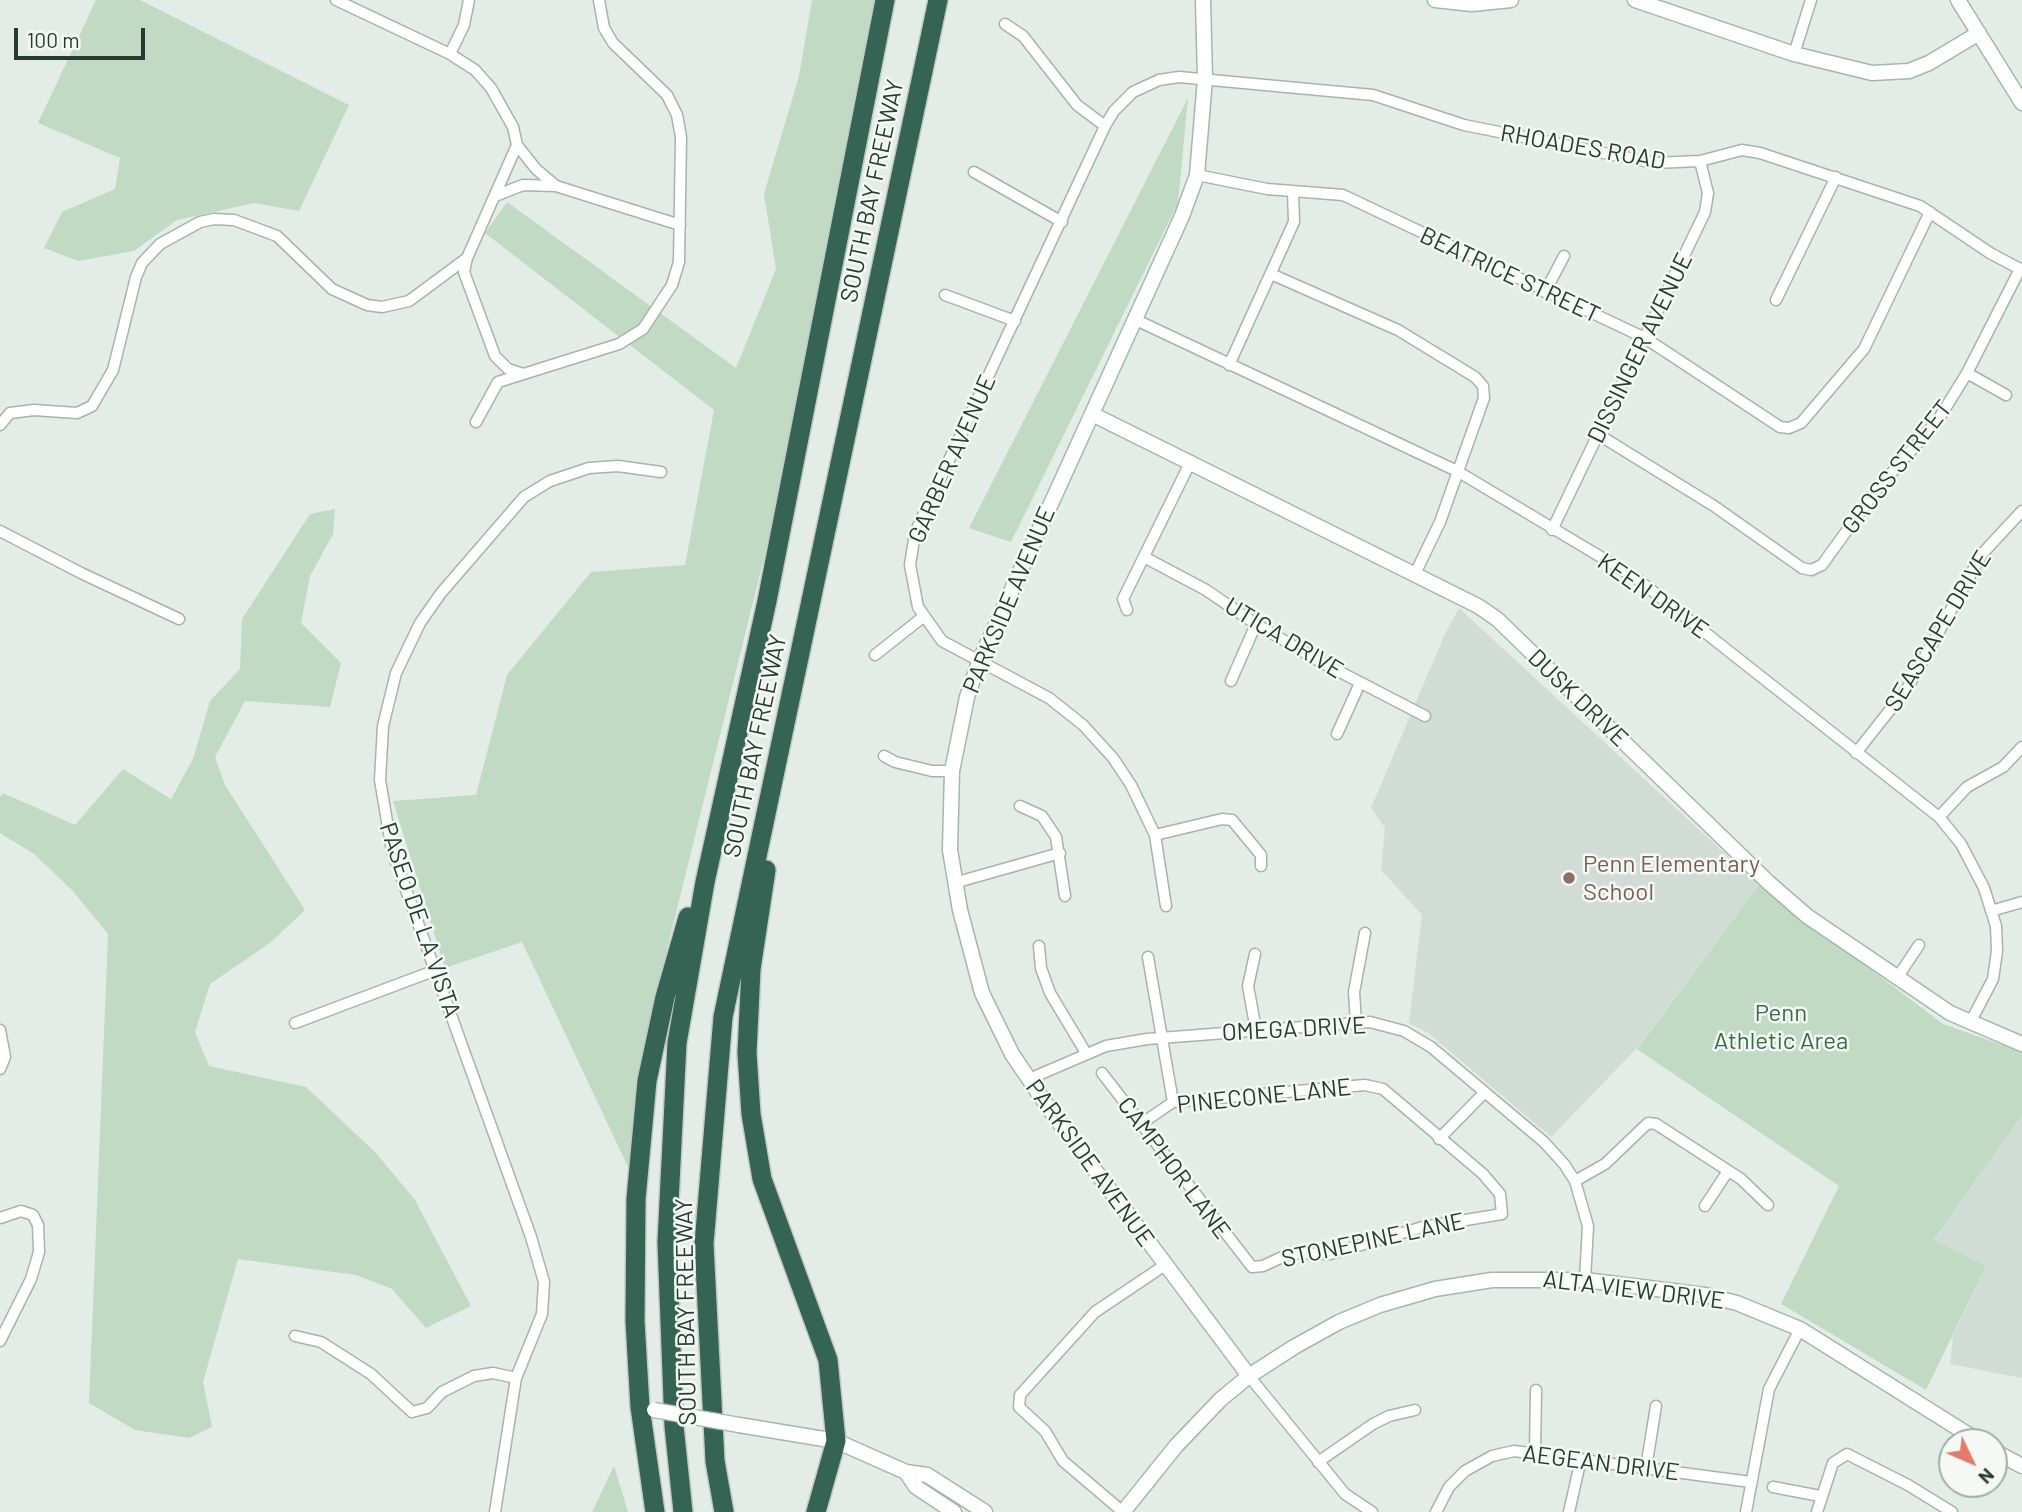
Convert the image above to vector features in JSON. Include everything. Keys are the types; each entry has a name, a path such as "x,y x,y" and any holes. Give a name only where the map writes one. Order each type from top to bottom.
{"highway":[{"name":"SOUTH BAY FREEWAY","path":"683,1512 674,1426 667,1242 677,1043 705,882 767,601 885,0"},
{"name":"SOUTH BAY FREEWAY","path":"724,1512 715,1461 704,1244 710,1144 723,1017 938,0"},
{"path":"789,702 751,969 747,1053 751,1114 762,1178 828,1360 836,1441 817,1512"},
{"path":"655,1512 635,1249 643,1117 652,1058 672,970 690,910 705,882"}],"street":[{"path":"336,0 450,54 475,70 491,89 513,127 517,145 536,169 556,186"},
{"path":"450,54 464,25 470,0"},
{"path":"476,422 498,382 619,344 642,330 672,285 679,262 681,136 677,116 667,95 643,75 613,43 604,28 599,0"},
{"name":"PARKSIDE AVENUE","path":"1203,0 1205,79 1197,175 1182,216 979,662 967,697 952,771 950,850 954,883 982,993 1002,1037 1029,1079 1164,1265 1250,1376 1345,1494 1372,1512"},
{"path":"1435,0 1472,4 1511,0"},
{"path":"1634,0 1673,6 1794,54 1872,73 1891,73 1929,64 1979,33"},
{"path":"1794,54 1811,0"},
{"path":"1958,0 2022,103"},
{"path":"1005,24 1023,36 1082,110 1105,126"},
{"name":"GARBER AVENUE","path":"1166,906 1155,835 1121,769 1083,724 1049,698 949,648 923,617 910,576 915,533 1105,126 1120,104 1141,87 1169,78 1205,79"},
{"name":"RHOADES ROAD","path":"1205,79 1373,94 1464,125 1654,163 1700,161 1742,150 1760,153 1898,197 1930,212 1990,253 2021,269"},
{"path":"517,145 467,258 464,272 495,356 508,369 529,374"},
{"name":"DISSINGER AVENUE","path":"1552,530 1705,212 1708,193 1700,161"},
{"path":"974,172 1062,222"},
{"name":"BEATRICE STREET","path":"1197,175 1267,189 1343,195 1646,338 1780,427 1789,428 1801,423 1864,349 1930,212"},
{"path":"1776,300 1836,177"},
{"path":"495,196 523,185 556,186 680,225"},
{"path":"1229,365 1294,222 1293,191"},
{"path":"0,425 10,413 34,410 77,413 92,406 113,370 136,276 142,263 160,244 200,222 214,219 234,220 277,236 332,289 368,305 405,303 467,258"},
{"path":"1545,292 1564,256"},
{"name":"GROSS STREET","path":"1599,435 1714,506 1797,564 1811,570 1822,565 1874,493 1938,420 1967,373 2021,269"},
{"path":"1271,274 1398,330 1475,377 1483,386 1484,398 1440,522 1414,576"},
{"path":"945,295 1015,321"},
{"name":"KEEN DRIVE","path":"1134,319 1457,471 1636,578 1939,817 1961,844 1984,888 1991,911 1997,951 1993,979 1970,1023"},
{"path":"1967,373 2006,395"},
{"name":"DUSK DRIVE","path":"1092,414 1478,606 1497,619 1769,883 1807,916 1897,978 1970,1023 2022,1044"},
{"path":"1127,610 1123,599 1191,461"},
{"name":"PASEO DE LA VISTA","path":"495,1512 516,1378 542,1314 544,1282 531,1237 392,851 381,797 383,726 403,656 420,623 498,524 538,487 575,471 603,466 661,472"},
{"name":"SEASCAPE DRIVE","path":"1856,753 1908,687 1982,554 2022,511"},
{"path":"0,531 179,619"},
{"name":"UTICA DRIVE","path":"1144,557 1206,590 1256,624 1360,683 1425,716"},
{"path":"875,655 923,617"},
{"path":"1231,681 1256,624"},
{"path":"1337,734 1360,683"},
{"path":"1939,817 1967,787 2003,767 2022,747"},
{"path":"884,756 895,762 932,771 952,771"},
{"path":"1020,806 1042,816 1056,838 1065,897"},
{"path":"1155,835 1222,819 1232,820 1261,855 1261,866"},
{"path":"954,883 1060,853"},
{"path":"1991,911 2022,902"},
{"path":"1356,1023 1354,992 1365,933"},
{"path":"1897,978 1919,945"},
{"path":"1039,946 1041,968 1050,993 1086,1053"},
{"path":"1255,954 1248,986 1256,1030"},
{"path":"1148,957 1173,1102"},
{"path":"295,1023 436,970"},
{"name":"OMEGA DRIVE","path":"1029,1079 1106,1046 1164,1038 1370,1022 1404,1031 1431,1047 1544,1142 1575,1181 1588,1226 1585,1280"},
{"path":"0,1030 5,1057 0,1069"},
{"name":"CAMPHOR LANE","path":"1102,1073 1245,1262"},
{"name":"PINECONE LANE","path":"1142,1124 1173,1102 1365,1085 1382,1089 1483,1174 1500,1194 1502,1213"},
{"path":"1439,1139 1484,1093"},
{"path":"1575,1181 1605,1164 1648,1123 1656,1124 1752,1187 1768,1205"},
{"path":"1706,1206 1728,1171"},
{"path":"0,1218 20,1211 33,1215 38,1225 39,1252 20,1304 0,1340"},
{"name":"STONEPINE LANE","path":"1245,1262 1252,1267 1263,1266 1291,1253 1330,1254 1412,1229 1502,1213"},
{"path":"1123,1512 1063,1461 1045,1431 1019,1407 1020,1395 1095,1312 1164,1265"},
{"name":"ALTA VIEW DRIVE","path":"1123,1512 1176,1446 1221,1399 1250,1376 1316,1334 1401,1298 1492,1280 1585,1280 1705,1295 1737,1303 1800,1329 1958,1428"},
{"path":"1746,1512 1769,1388 1800,1329"},
{"path":"295,1336 321,1342 371,1374 412,1412 427,1408 442,1392 474,1376 493,1373 516,1378"},
{"path":"1535,1452 1536,1390"},
{"path":"1646,1468 1656,1406"},
{"path":"647,1409 836,1441 906,1472 927,1475 985,1512"},
{"path":"1318,1462 1373,1424 1390,1416 1415,1410"},
{"name":"AEGEAN DRIVE","path":"1436,1512 1449,1486 1474,1465 1501,1454 1535,1452 1751,1482"},
{"path":"1817,1512 1820,1496 1835,1460 1850,1454 1952,1512"},
{"path":"1569,1512 1581,1459"},
{"path":"906,1472 916,1487 954,1512"},
{"path":"1773,1487 1820,1496"}],"shaded area":[{"name":"Penn Elementary School","path":"1459,608 1759,885 1637,1048 1551,1137 1428,1033 1409,1023 1422,915 1381,870 1385,828 1371,808 1444,636"},
{"path":"2022,1115 2022,1378 1950,1364 1953,1336 1986,1266 1934,1241"}],"green space":[{"path":"96,0 140,0 349,105 299,211 254,203 177,220 134,251 78,261 44,248 62,212 115,189 120,158 38,123"},
{"path":"812,0 874,0 791,449 663,965 628,1167 522,942 445,968 393,801 476,795 507,675 591,572 685,565 714,410 485,233 507,202 736,368 776,269 764,194 799,76"},
{"path":"1188,98 1178,203 1011,542 969,528"},
{"path":"335,509 333,534 310,576 301,623 341,663 330,707 245,701 215,757 225,785 305,910 271,942 210,984 195,1032 209,1066 306,1087 375,1152 415,1200 471,1306 426,1328 392,1289 356,1275 238,1259 203,1382 212,1427 189,1438 135,1430 89,1403 108,934 72,890 34,854 0,833 0,797 3,793 75,825 123,769 171,799 193,759 210,701 240,669 242,619 310,514"},
{"name":"Penn Athletic Area","path":"1759,885 1943,1024 2022,1052 2022,1115 1934,1240 1986,1266 1926,1390 1781,1304 1839,1186 1637,1049"},
{"path":"614,1466 628,1512 592,1512"}],"place":[{"name":"Penn Elementary School","path":"1569,878"}]}
